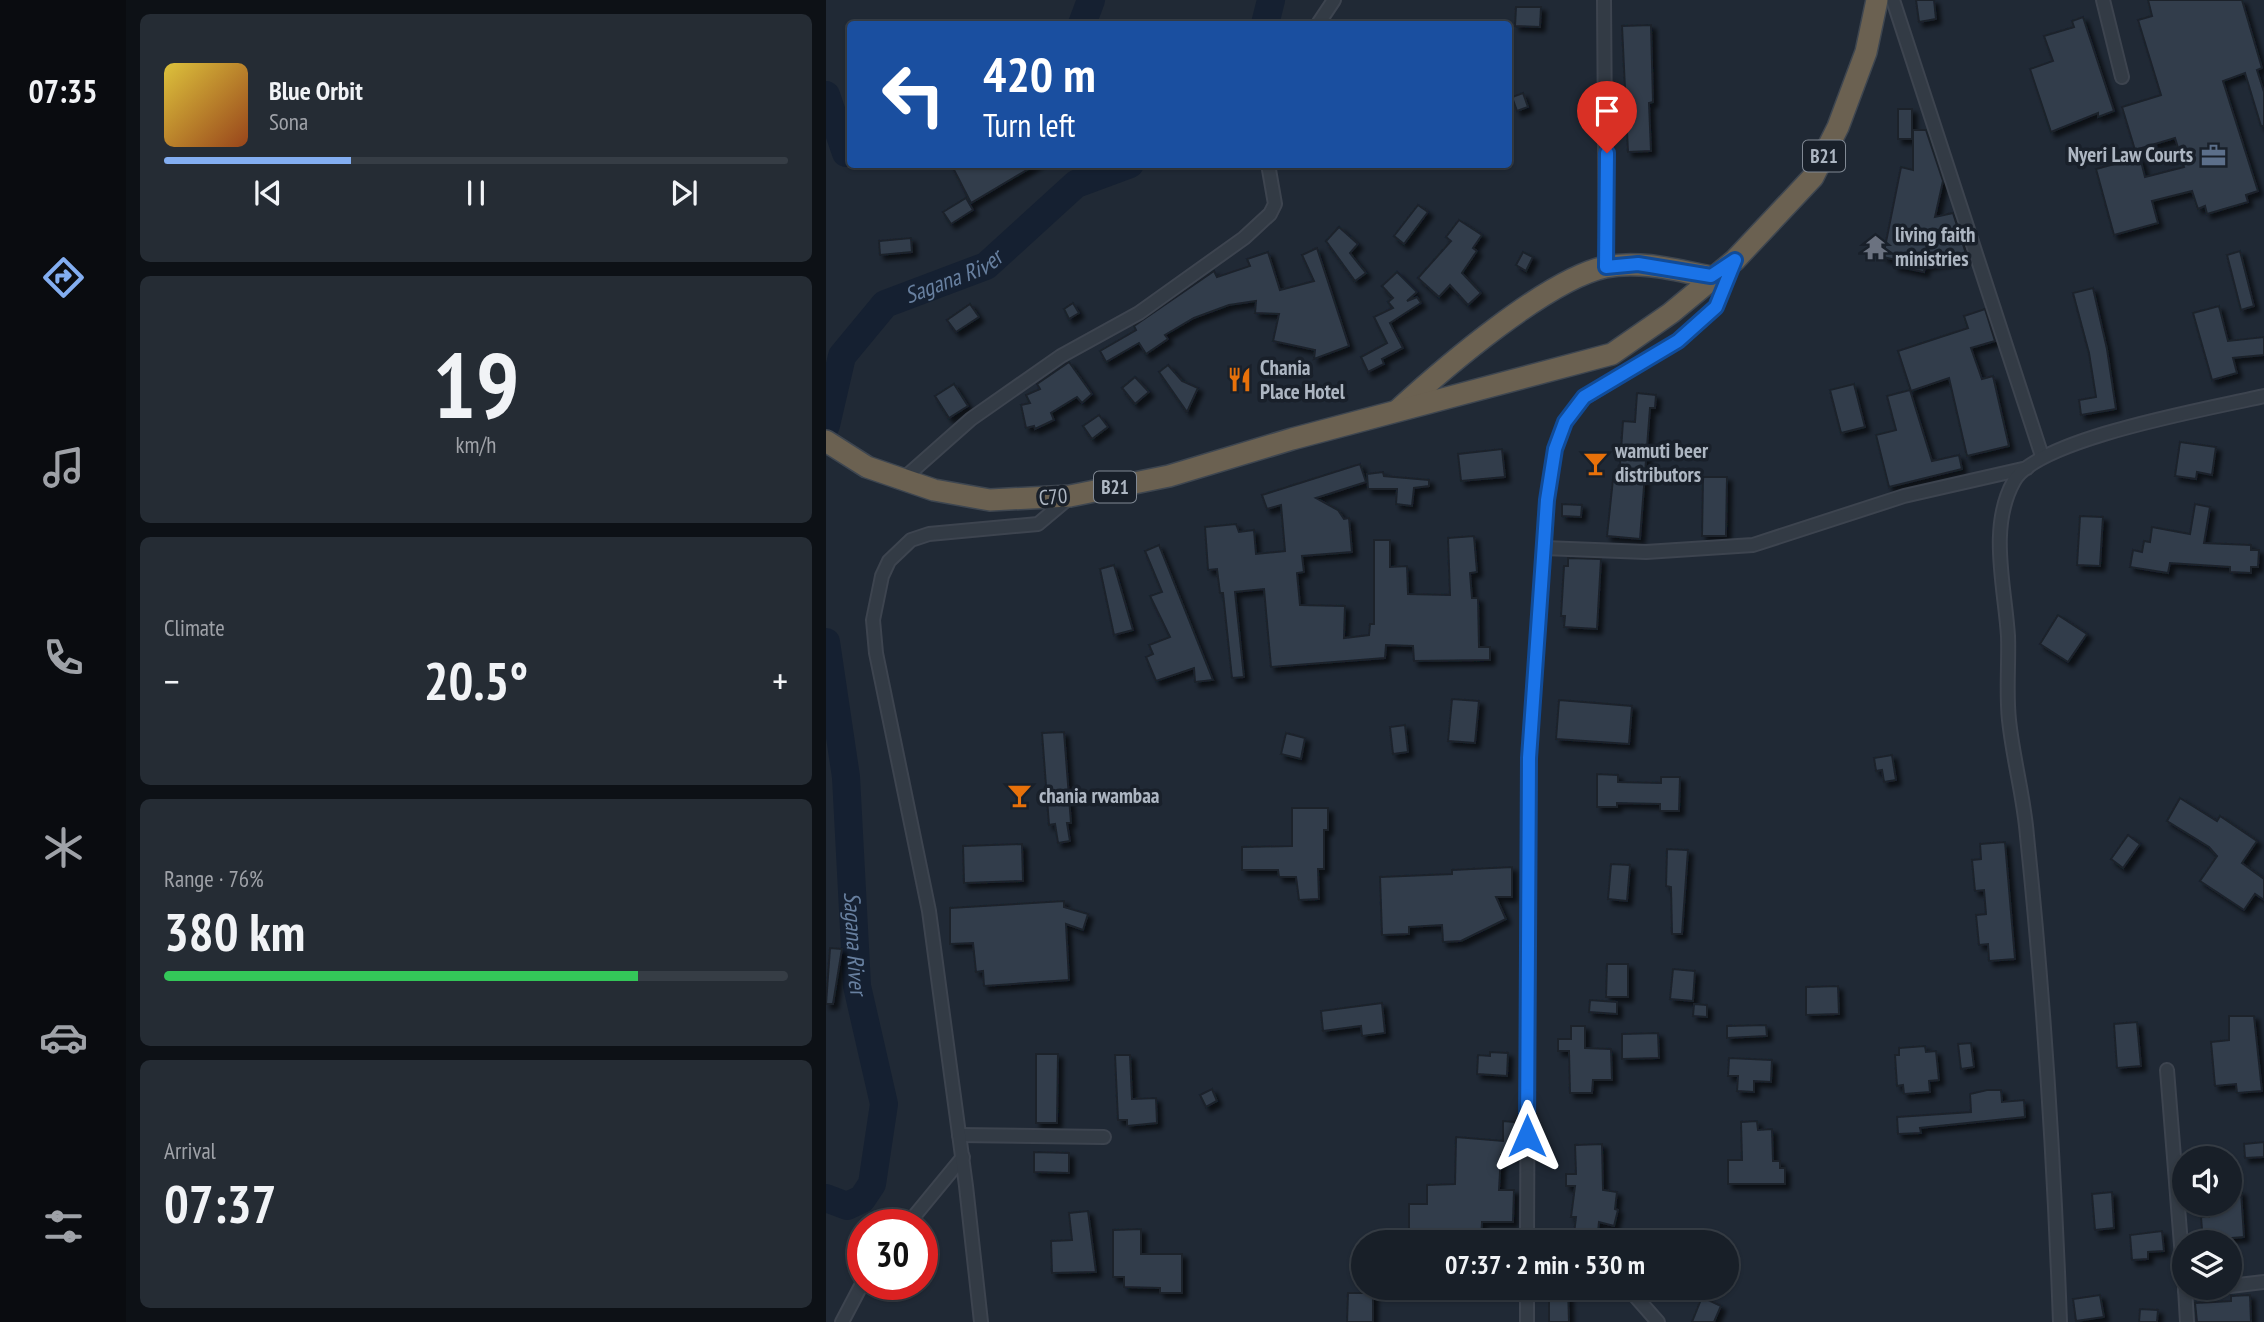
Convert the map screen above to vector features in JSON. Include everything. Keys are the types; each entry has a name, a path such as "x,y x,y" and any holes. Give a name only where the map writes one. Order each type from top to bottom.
{"highway":[{"name":"B21","path":"1394,414 1612,354 1671,313 1711,276 1735,260 1814,177 1838,127 1866,52 1877,0"},
{"name":"B21","path":"1394,414 1441,370 1566,282 1606,267 1638,264 1711,276"},
{"name":"C70","path":"831,445 901,481 990,500 1070,496 1169,476 1292,439 1394,414"}],"street":[{"path":"1320,21 1334,0"},
{"path":"1604,0 1606,267"},
{"path":"1893,0 2042,456"},
{"path":"2103,0 2122,77"},
{"path":"901,481 971,419 1061,356 1139,313 1244,238 1270,214 1275,204 1269,168"},
{"path":"1527,1230 1529,758 1544,548 1555,449 1565,422 1584,397 1662,352 1699,324 1720,302 1735,260"},
{"path":"2060,1322 2041,1002 2027,833 2009,719 2008,635 2000,541 2014,480 2042,456 2118,430 2264,396"},
{"path":"1544,548 1646,552 1754,545 1903,496 2027,467"},
{"path":"981,1322 929,911 876,653 873,620 877,596 889,561 911,540 939,533 1038,524 1070,496"},
{"path":"2167,1070 2180,1230"},
{"path":"959,1135 1104,1137"},
{"path":"921,1209 962,1157"},
{"path":"2242,1285 2264,1282"},
{"path":"842,1322 854,1300"},
{"path":"1527,1300 1527,1322"},
{"path":"1639,1300 1658,1322"},
{"path":"2185,1300 2187,1322"}],"building":[{"path":"1916,0 1934,0 1936,19 1919,22"},
{"path":"2148,0 2242,0 2262,68 2257,70 2264,92 2264,126 2261,126 2245,73 2223,81 2258,191 2246,195 2248,202 2207,214 2205,206 2198,209 2192,191 2152,201 2158,223 2114,235 2096,169 2140,157 2145,177 2184,167 2175,138 2135,150 2122,107 2161,95 2138,20 2152,16"},
{"path":"1516,7 1541,7 1540,27 1515,26"},
{"path":"2083,17 2114,111 2098,117 2098,113 2051,132 2030,69 2053,61 2044,36 2074,27 2072,21"},
{"path":"1651,25 1651,151 1628,152 1622,26"},
{"path":"1523,93 1528,107 1517,111 1512,97"},
{"path":"1898,109 1912,109 1912,139 1898,139"},
{"path":"1913,130 1926,130 1943,181 1935,217 1953,213 1967,257 1925,266 1924,272 1894,266 1896,260 1883,257 1901,167 1913,170"},
{"path":"953,168 1030,168 971,203"},
{"path":"966,198 973,210 951,224 943,212"},
{"path":"1418,205 1428,212 1404,244 1394,236"},
{"path":"1459,220 1482,235 1473,248 1477,251 1462,273 1481,293 1468,305 1450,285 1439,297 1418,278 1451,241 1446,237"},
{"path":"1339,227 1358,244 1350,253 1366,273 1355,281 1326,241"},
{"path":"911,238 912,252 880,255 879,241"},
{"path":"1317,248 1349,346 1314,359 1315,350 1273,341 1279,314 1255,313 1256,301 1229,305 1194,318 1165,335 1168,339 1146,354 1139,343 1106,362 1100,351 1136,330 1134,326 1214,271 1217,277 1250,266 1247,259 1268,252 1280,290 1314,281 1302,255"},
{"path":"2240,251 2254,306 2241,310 2227,255"},
{"path":"1523,252 1533,257 1526,271 1516,265"},
{"path":"1397,272 1417,292 1407,301 1417,297 1421,303 1390,323 1403,348 1382,359 1384,364 1368,372 1361,357 1387,343 1374,317 1393,308 1388,302 1393,298 1382,286"},
{"path":"2093,288 2107,349 2116,409 2081,415 2079,400 2096,397 2089,353 2073,293"},
{"path":"1073,303 1079,313 1069,319 1064,309"},
{"path":"970,304 979,317 956,332 947,320"},
{"path":"2219,306 2228,341 2264,337 2264,355 2233,358 2237,373 2212,380 2193,313"},
{"path":"1985,309 1995,341 1971,348 1982,379 1993,376 2009,446 1967,456 1949,378 1911,391 1898,351 1968,328 1964,316"},
{"path":"1069,362 1092,394 1082,403 1077,397 1051,413 1054,420 1035,429 1034,426 1026,428 1021,405 1030,403 1026,395 1040,389 1037,384"},
{"path":"1168,365 1182,381 1198,388 1187,412 1159,372"},
{"path":"1135,377 1149,392 1135,404 1122,388"},
{"path":"954,384 968,406 949,418 935,396"},
{"path":"1854,384 1865,427 1841,433 1830,390"},
{"path":"1910,390 1932,461 1959,455 1962,469 1889,487 1876,435 1896,430 1887,396"},
{"path":"1637,393 1656,395 1655,408 1650,408 1640,539 1607,536 1613,479 1619,479 1623,421 1635,422"},
{"path":"1099,415 1108,427 1092,439 1083,426"},
{"path":"2180,442 2216,447 2212,475 2197,472 2196,479 2175,476"},
{"path":"1502,449 1505,477 1461,481 1458,454"},
{"path":"1360,464 1366,482 1316,498 1338,510 1344,519 1349,518 1352,552 1302,556 1304,572 1297,573 1300,605 1345,606 1344,638 1369,635 1370,624 1374,624 1374,540 1390,540 1390,567 1407,566 1408,594 1450,595 1448,538 1474,536 1477,572 1470,573 1472,598 1478,598 1479,647 1490,647 1490,660 1414,661 1413,646 1386,645 1385,658 1271,667 1264,589 1235,592 1244,677 1232,678 1223,593 1220,593 1217,569 1208,570 1205,527 1236,524 1239,532 1254,530 1256,554 1285,551 1281,505 1267,509 1262,495"},
{"path":"1383,472 1384,476 1429,480 1429,486 1414,488 1412,506 1396,504 1397,489 1368,489 1367,474"},
{"path":"1703,477 1727,477 1726,536 1702,536"},
{"path":"1562,504 1582,505 1581,517 1562,516"},
{"path":"2195,504 2210,507 2204,543 2251,545 2251,550 2259,550 2258,567 2251,567 2251,573 2230,572 2230,567 2170,563 2168,573 2130,567 2133,550 2142,552 2144,541 2150,542 2152,527 2190,534"},
{"path":"2080,516 2103,517 2100,566 2077,565"},
{"path":"1159,545 1213,680 1195,682 1194,668 1156,681 1146,657 1153,654 1149,645 1170,637 1150,596 1162,592 1145,551"},
{"path":"1568,558 1601,559 1597,629 1564,627 1565,616 1561,616 1564,566 1568,566"},
{"path":"1114,565 1133,630 1114,635 1100,569"},
{"path":"2058,615 2087,634 2068,662 2040,644"},
{"path":"1452,699 1479,701 1475,743 1448,741"},
{"path":"1559,700 1632,706 1629,744 1556,739"},
{"path":"1405,725 1408,752 1393,754 1390,727"},
{"path":"1064,732 1071,823 1067,823 1070,841 1058,843 1055,824 1049,825 1042,733"},
{"path":"1286,733 1305,738 1301,759 1281,754"},
{"path":"1892,755 1896,780 1884,782 1882,770 1876,771 1874,758"},
{"path":"1597,774 1618,775 1618,782 1661,783 1661,777 1680,777 1679,811 1660,811 1660,804 1617,803 1617,807 1597,807"},
{"path":"2180,798 2217,821 2220,816 2257,841 2242,863 2264,879 2264,900 2255,894 2244,910 2200,881 2217,856 2209,847 2167,821"},
{"path":"1292,808 1328,808 1328,830 1324,830 1324,869 1318,869 1319,899 1299,900 1296,877 1279,877 1278,870 1242,870 1242,847 1292,846"},
{"path":"2128,835 2140,844 2123,868 2111,859"},
{"path":"2005,842 2015,959 1989,961 1988,944 1979,945 1976,915 1986,914 1984,890 1975,891 1972,860 1981,859 1980,844"},
{"path":"1022,844 1023,881 964,883 963,846"},
{"path":"1667,849 1688,850 1682,934 1672,934 1671,887 1666,886"},
{"path":"1611,864 1630,865 1627,901 1608,899"},
{"path":"1512,867 1512,897 1496,897 1506,919 1461,941 1443,942 1442,925 1409,927 1409,934 1382,935 1380,877 1452,874 1452,870"},
{"path":"1064,901 1064,907 1088,914 1083,930 1066,924 1069,980 984,986 983,971 976,972 973,943 950,944 950,908"},
{"path":"830,948 842,949 833,1004 826,1004"},
{"path":"1607,964 1628,964 1628,997 1606,997"},
{"path":"1673,969 1695,971 1693,1001 1670,999"},
{"path":"1838,986 1839,1014 1806,1015 1806,987"},
{"path":"1590,1000 1617,1002 1617,1014 1589,1012"},
{"path":"1382,1003 1385,1033 1362,1036 1361,1026 1323,1031 1321,1011"},
{"path":"1694,1004 1707,1005 1707,1017 1693,1016"},
{"path":"2229,1016 2254,1016 2262,1091 2237,1093 2236,1084 2215,1086 2211,1042 2229,1040"},
{"path":"2137,1022 2141,1066 2117,1068 2114,1024"},
{"path":"1766,1025 1767,1036 1727,1038 1727,1026"},
{"path":"1571,1026 1585,1026 1585,1048 1611,1049 1612,1080 1593,1080 1592,1093 1570,1093 1569,1051 1558,1051 1558,1039 1571,1039"},
{"path":"1658,1033 1659,1058 1622,1059 1622,1034"},
{"path":"1971,1043 1974,1067 1961,1069 1958,1044"},
{"path":"1925,1046 1926,1052 1936,1051 1939,1080 1929,1081 1930,1092 1904,1094 1903,1085 1897,1086 1895,1055 1899,1055 1899,1048"},
{"path":"1490,1052 1508,1053 1507,1076 1477,1074 1478,1055 1490,1056"},
{"path":"1036,1054 1058,1054 1057,1123 1036,1123"},
{"path":"1115,1055 1130,1055 1132,1099 1156,1098 1157,1123 1127,1126 1127,1120 1118,1120"},
{"path":"1729,1058 1772,1060 1771,1082 1754,1081 1754,1092 1737,1091 1738,1076 1728,1076"},
{"path":"1212,1089 1217,1101 1206,1107 1200,1095"},
{"path":"2001,1090 2002,1102 2024,1100 2025,1117 1920,1128 1921,1133 1898,1134 1897,1117 1971,1112 1970,1094"},
{"path":"1503,1121 1515,1122 1515,1155 1501,1155 1499,1190 1514,1190 1513,1222 1482,1222 1482,1230 1409,1230 1409,1204 1427,1204 1427,1185 1455,1184 1456,1137 1503,1141"},
{"path":"1757,1121 1758,1130 1772,1129 1773,1161 1780,1161 1780,1168 1785,1168 1785,1184 1728,1184 1728,1160 1742,1160 1741,1122"},
{"path":"2264,1142 2264,1157 2245,1158 2244,1144"},
{"path":"1602,1144 1603,1190 1617,1192 1615,1209 1618,1210 1614,1226 1599,1222 1598,1230 1574,1230 1576,1217 1571,1217 1575,1186 1566,1186 1566,1174 1576,1174 1575,1145"},
{"path":"1034,1152 1069,1153 1069,1173 1034,1172"},
{"path":"2112,1192 2114,1228 2095,1230 2092,1194"},
{"path":"2242,1206 2244,1237 2242,1230 2202,1230 2201,1217 2242,1216"},
{"path":"1088,1211 1096,1272 1052,1273 1051,1241 1072,1240 1069,1213"},
{"path":"1141,1229 1141,1254 1182,1254 1182,1293 1160,1293 1160,1288 1124,1287 1124,1277 1113,1277 1113,1230"},
{"path":"2162,1231 2164,1251 2148,1252 2148,1259 2132,1260 2130,1235"},
{"path":"1348,1293 1351,1293 1351,1300 1373,1300 1373,1322 1347,1322"},
{"path":"2100,1295 2104,1317 2076,1321 2073,1299"},
{"path":"2242,1295 2250,1295 2251,1322 2197,1322 2195,1303 2242,1300"},
{"path":"1549,1300 1568,1300 1569,1322 1549,1322"},
{"path":"1701,1300 1708,1300 1721,1306 1714,1322 1692,1322"},
{"path":"2140,1309 2158,1310 2157,1322 2139,1322"}],"waterway":[{"name":"Sagana River","path":"1083,21 1091,0"},
{"name":"Sagana River","path":"1266,21 1271,0"},
{"name":"Sagana River","path":"826,95 847,153"},
{"name":"Sagana River","path":"826,425 842,356 885,304 986,266 1076,184 1119,168"},
{"name":"Sagana River","path":"826,642 846,777 857,986 884,1104 872,1184 862,1199 847,1206 826,1198"}],"place":[{"name":"Nyeri Law Courts","path":"2213,155"},
{"name":"living faith ministries","path":"1875,247"},
{"name":"Chania Place Hotel","path":"1240,380"},
{"name":"wamuti beer distributors","path":"1595,463"},
{"name":"chania rwambaa","path":"1019,796"}],"route":[{"path":"1527,1136 1529,758 1547,500 1555,449 1565,422 1584,397 1662,352 1699,324 1716,307 1735,260 1711,276 1638,264 1606,267 1607,153"}]}
